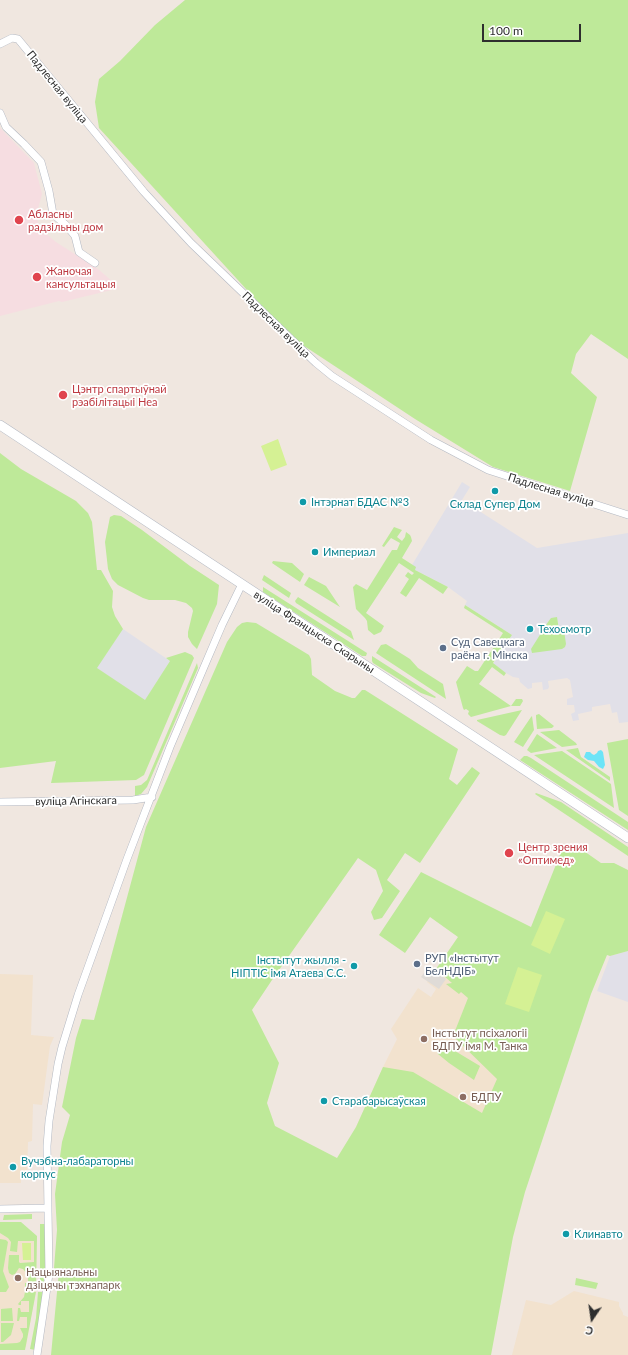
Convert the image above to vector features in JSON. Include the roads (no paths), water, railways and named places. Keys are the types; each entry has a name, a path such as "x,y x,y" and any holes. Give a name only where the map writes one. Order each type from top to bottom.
{"main road":[{"name":"вуліца Францыска Скарыны","path":"0,425 628,838"}],"street":[{"name":"Падлесная вуліца","path":"0,44 12,38 18,39 144,192 191,243 316,363 332,376 431,440 488,470 628,515"},
{"path":"0,113 6,127 41,162 50,191 53,214 66,225 75,236 79,252 95,264"},
{"path":"37,1355 49,1274 48,1140 49,1121 58,1064 93,950 127,859 170,747 222,625 242,584"},
{"name":"вуліца Агінскага","path":"0,802 133,800 152,797"},
{"path":"0,1209 48,1208"}],"water":[{"path":"601,750 603,752 605,765 603,769 594,761 588,760 584,757 586,752 590,752 594,755"}],"place":[{"name":"Абласны радзільны дом","path":"19,220"},
{"name":"Жаночая кансультацыя","path":"37,277"},
{"name":"Цэнтр спартыўнай рэабілітацыі Неа","path":"63,395"},
{"name":"Склад Супер Дом","path":"495,491"},
{"name":"Інтэрнат БДАС №3","path":"303,502"},
{"name":"Империал","path":"315,552"},
{"name":"Техосмотр","path":"530,629"},
{"name":"Суд Савецкага раёна г. Мінска","path":"443,648"},
{"name":"Центр зрения «Оптимед»","path":"509,853"},
{"name":"РУП «Інстытут БелНДІБ»","path":"417,964"},
{"name":"Інстытут жылля - НІПТІС імя Атаева С.С.","path":"354,966"},
{"name":"Інстытут псіхалогіі БДПУ імя М. Танка","path":"424,1039"},
{"name":"БДПУ","path":"463,1097"},
{"name":"Старабарысаўская","path":"324,1101"},
{"name":"Вучэбна-лабараторны корпус","path":"13,1167"},
{"name":"Клинавто","path":"566,1234"},
{"name":"Нацыянальны дзіцячы тэхнапарк","path":"18,1278"}]}
